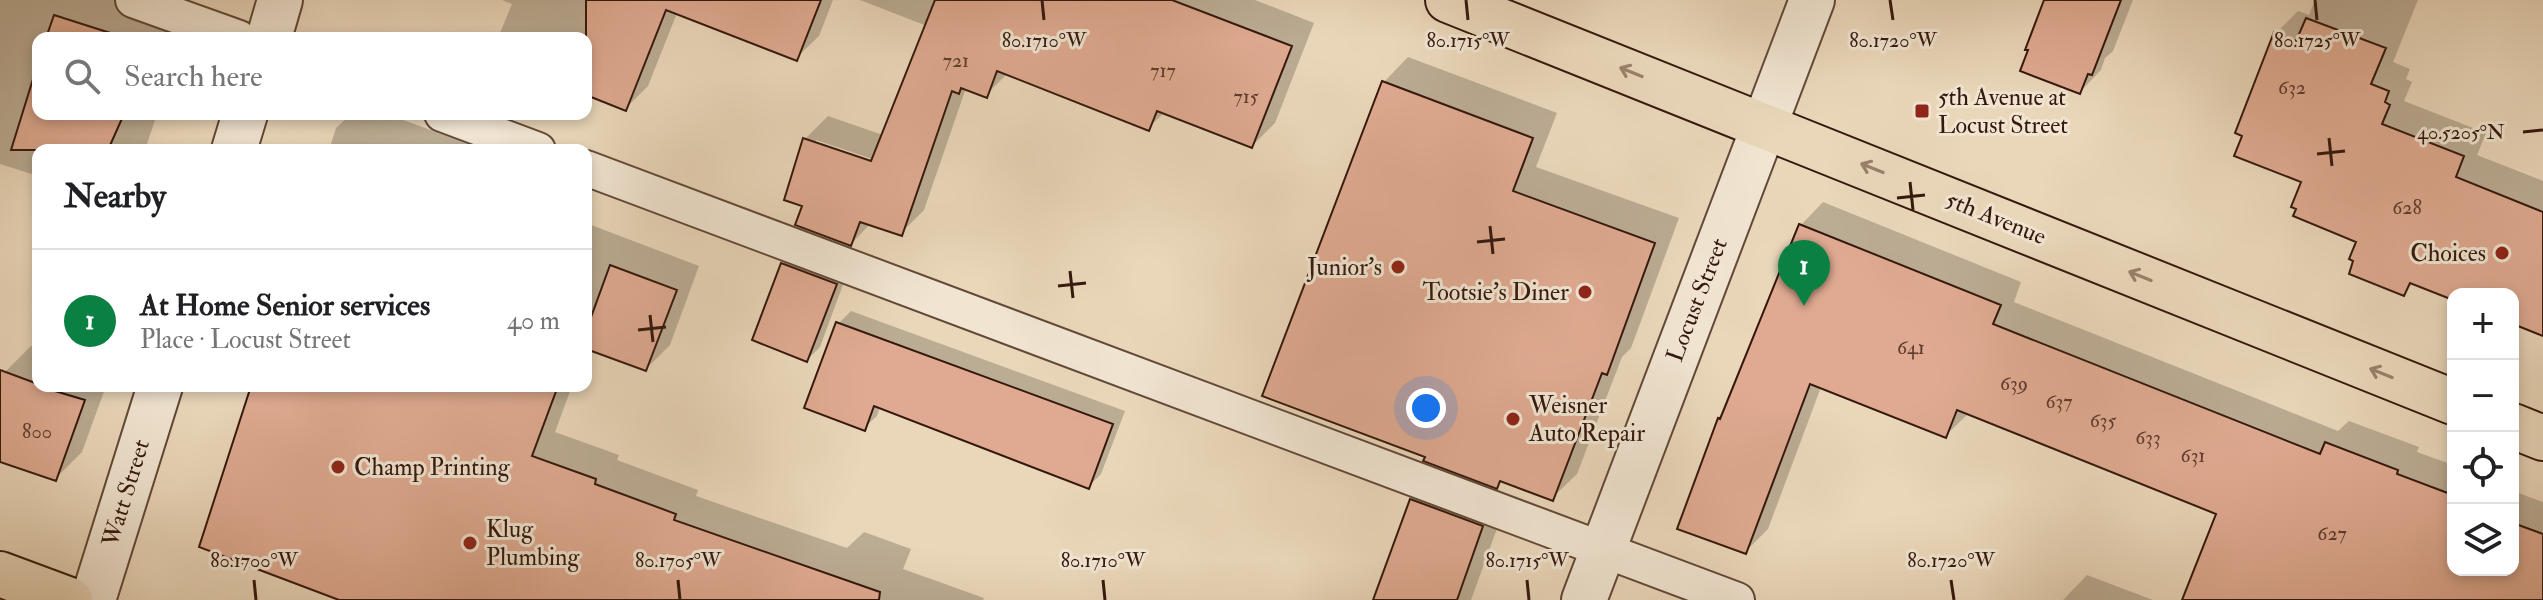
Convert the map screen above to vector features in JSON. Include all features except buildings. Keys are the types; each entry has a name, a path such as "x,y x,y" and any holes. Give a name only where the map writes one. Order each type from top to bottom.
{"main road":[{"name":"5th Avenue","path":"1448,0 2447,400"},
{"path":"2519,428 2543,438"},
{"path":"0,574 70,600"}],"street":[{"path":"271,32 280,0"},
{"name":"Locust Street","path":"1584,600 1812,0"},
{"path":"236,144 243,120"},
{"name":"Watt Street","path":"93,600 158,392"}],"lane":[{"path":"133,0 222,32"},
{"path":"458,120 522,144"},
{"path":"592,170 1737,600"}],"place":[{"name":"5th Avenue at Locust Street","path":"1922,111"},
{"name":"Choices","path":"2502,253"},
{"name":"Junior's","path":"1398,267"},
{"name":"Tootsie's Diner","path":"1585,292"},
{"name":"At Home Senior services","path":"1804,306"},
{"name":"Weisner Auto Repair","path":"1513,419"},
{"name":"Champ Printing","path":"338,467"},
{"name":"Klug Plumbing","path":"470,543"}]}
